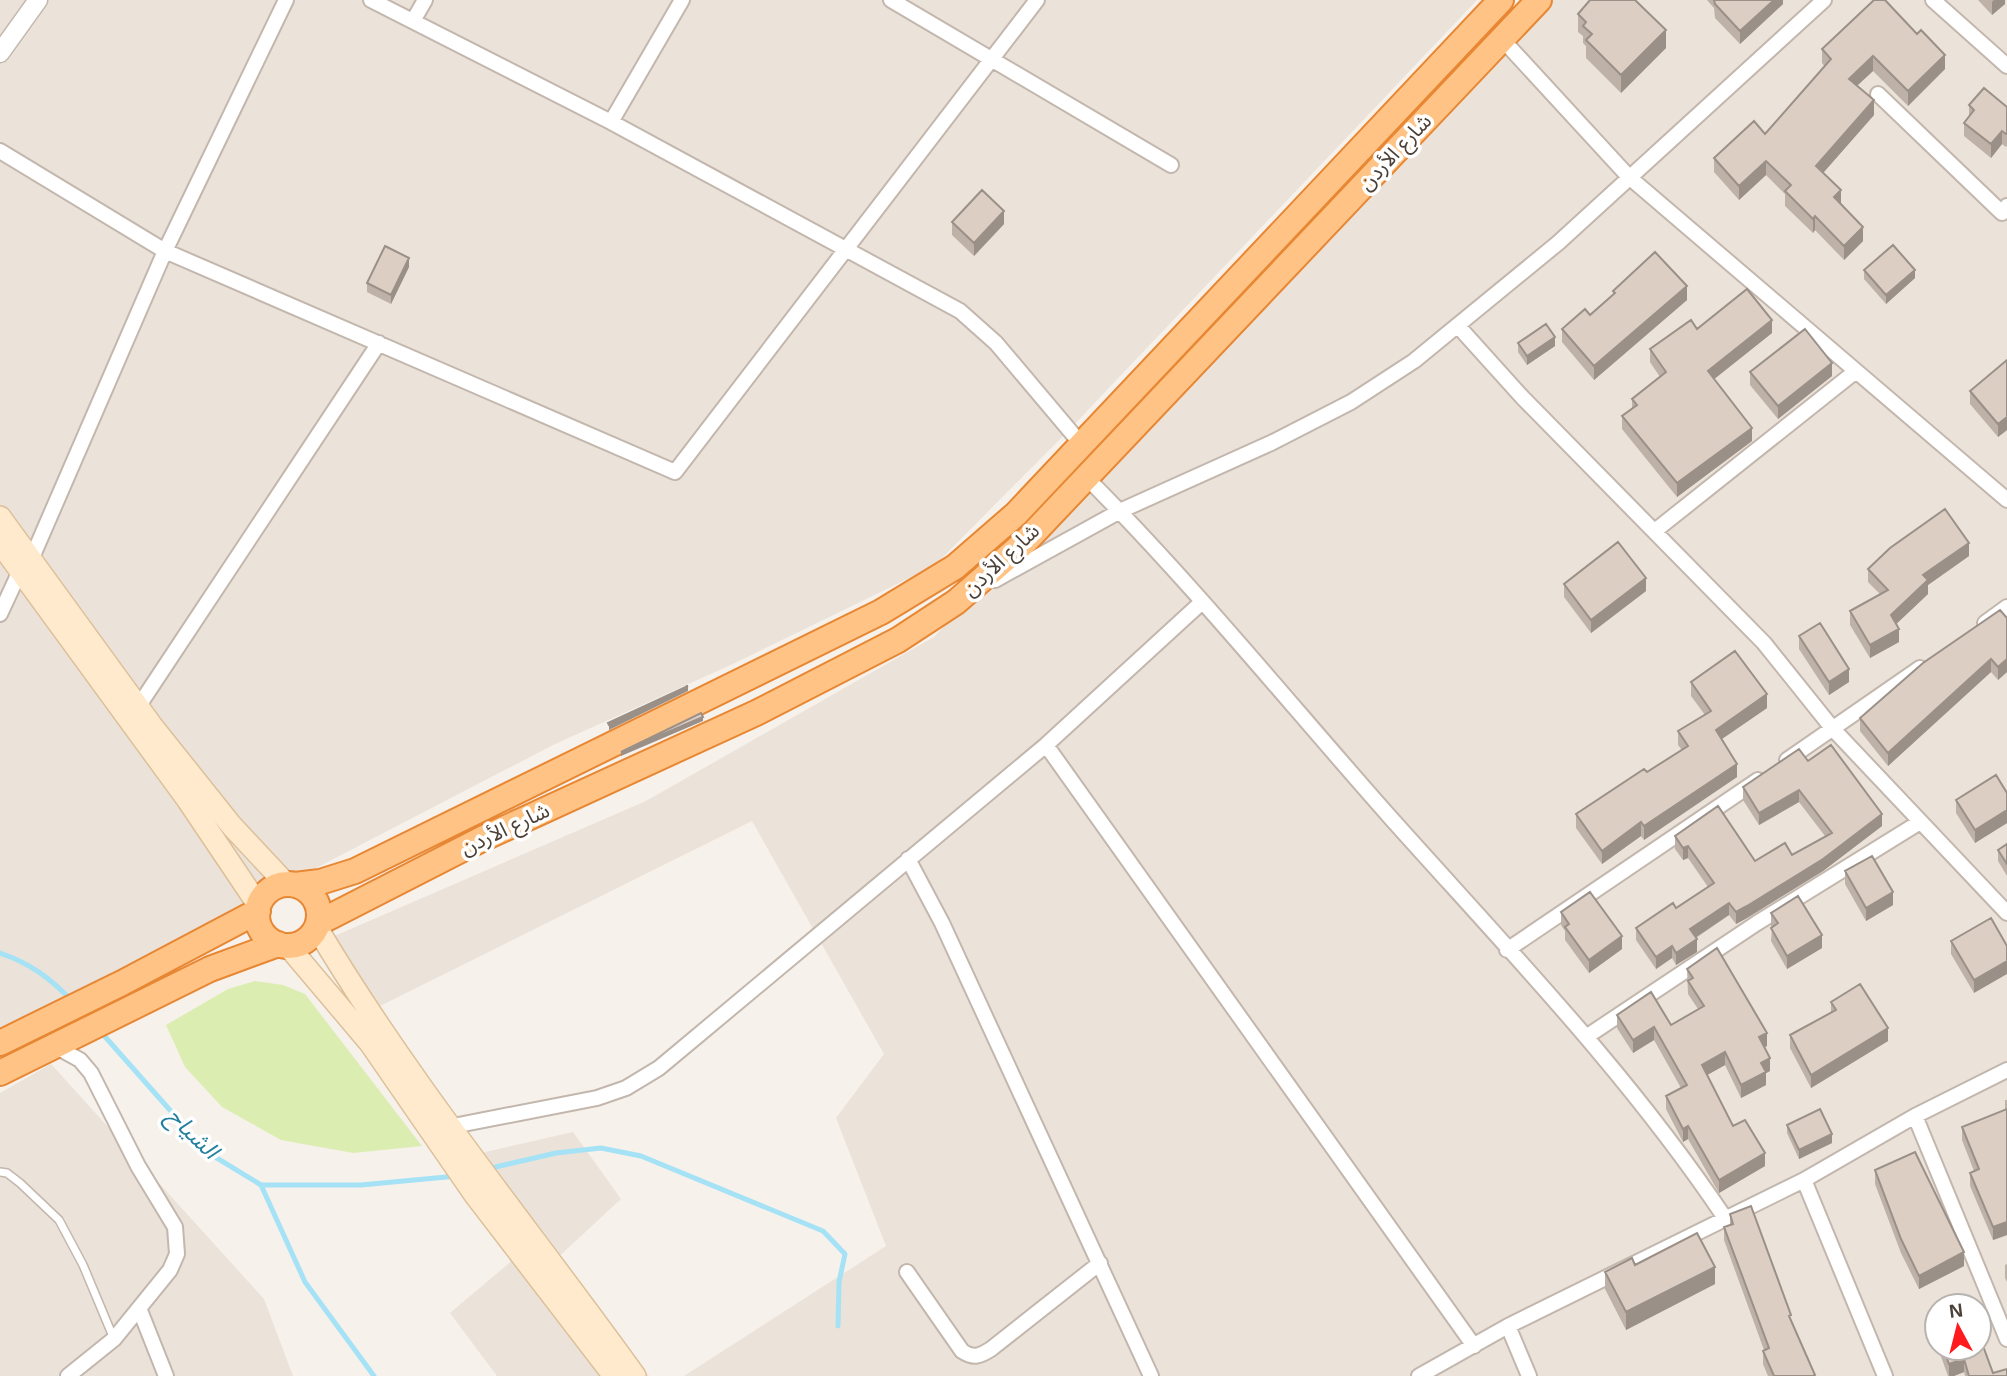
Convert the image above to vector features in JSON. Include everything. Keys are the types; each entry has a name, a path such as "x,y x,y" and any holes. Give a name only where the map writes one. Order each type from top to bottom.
{"highway":[{"name":"شارع الأردن","path":"291,885 320,882 355,871 881,612 937,580 972,554 1016,514 1501,0"},
{"name":"شارع الأردن","path":"318,925 484,838 757,713 898,640 956,602 1026,541 1539,0"},
{"path":"881,612 898,640"},
{"path":"0,1042 122,984 258,909 267,894 291,885 312,895 317,904 318,925 305,941 283,945 209,969 0,1073"},
{"path":"258,909 260,928 283,945"}],"main road":[{"path":"0,517 26,565 187,799 258,909"},
{"path":"0,543 26,565 231,825 291,885"},
{"path":"318,925 443,1135"},
{"path":"283,945 370,1043 443,1135 614,1376"},
{"path":"484,1192 635,1376"}],"street":[{"path":"0,53 38,0"},
{"path":"0,614 26,565 165,251 286,0"},
{"path":"372,0 611,122 960,311 996,343 1082,445"},
{"path":"413,21 425,0"},
{"path":"611,122 682,0"},
{"path":"891,0 1171,165"},
{"path":"0,151 165,251 675,472 1037,0"},
{"path":"956,602 1120,511 1271,443 1351,402 1414,361 1558,243 1825,0"},
{"path":"1933,0 2007,66"},
{"path":"1502,39 1629,177 2007,500"},
{"path":"1878,94 2005,214"},
{"path":"1458,326 1524,398 1764,643 1833,729 2007,913"},
{"path":"138,707 379,343"},
{"path":"1656,530 1856,370"},
{"path":"1085,476 1202,602 1586,1037 1682,1153 1726,1218"},
{"path":"443,1135 564,1107 626,1088 659,1068 1046,745 1202,602"},
{"path":"1974,630 2007,607"},
{"path":"1507,950 1931,661"},
{"path":"1046,745 1474,1346"},
{"path":"1586,1037 1757,923 1920,822"},
{"path":"908,859 942,923 1151,1376"},
{"path":"56,1044 80,1060 90,1073 138,1166 175,1227 178,1240 174,1262 114,1339 68,1376"},
{"path":"1419,1376 1508,1326 1804,1180 1914,1116 2007,1070"},
{"path":"1914,1116 2007,1339"},
{"path":"1804,1180 1885,1376"},
{"path":"907,1272 962,1351 971,1357 980,1356 991,1349 1100,1263"},
{"path":"139,1308 166,1376"},
{"path":"1508,1326 1529,1376"},
{"path":"1444,1362 1450,1376"}],"lane":[{"path":"0,1172 7,1173 20,1183 59,1220 83,1265 114,1339"}],"shaded area":[{"path":"0,0 1477,0 1068,431 934,566 735,663 555,744 0,1032"},
{"path":"1548,0 2007,0 2007,1376 684,1376 886,1246 836,1118 884,1054 752,821 376,1008 330,938 646,801 934,637 1351,198"},
{"path":"51,1064 264,1299 293,1376 0,1376 0,1093"},
{"path":"573,1132 621,1199 554,1261 649,1376 497,1376 450,1313 539,1238 481,1153"}],"green space":[{"path":"255,981 283,985 305,994 422,1146 353,1153 281,1140 222,1107 185,1067 166,1025 228,989"}],"building":[{"path":"1590,0 1635,0 1666,30 1621,75 1586,40 1592,34 1583,26 1586,22 1578,14"},
{"path":"1714,0 1774,0 1740,31"},
{"path":"1874,0 1885,0 1917,34 1921,30 1945,55 1908,91 1873,56 1849,79 1874,100 1816,166 1841,190 1834,197 1863,227 1844,246 1815,216 1813,219 1785,191 1791,185 1766,161 1739,186 1714,158 1754,121 1765,134 1831,59 1822,49"},
{"path":"1984,88 2007,107 2007,133 2002,131 1991,144 1964,123 1974,110 1969,105"},
{"path":"982,190 1004,211 974,243 952,222"},
{"path":"1893,245 1915,270 1886,295 1864,270"},
{"path":"385,246 409,258 391,295 367,283"},
{"path":"1655,252 1687,286 1594,366 1562,329 1585,309 1590,315"},
{"path":"1747,289 1772,320 1708,371 1752,428 1677,483 1622,416 1637,405 1632,399 1666,372 1650,349 1691,320 1697,329"},
{"path":"1546,324 1555,337 1527,356 1518,343"},
{"path":"1805,329 1832,363 1778,406 1750,372"},
{"path":"2007,360 2007,417 1998,424 1970,391"},
{"path":"1945,509 1969,543 1923,575 1928,580 1891,615 1899,629 1870,645 1850,611 1888,590 1868,569 1890,548"},
{"path":"1618,542 1646,578 1591,620 1564,584"},
{"path":"2000,610 2007,618 2007,659 1998,667 1991,659 1888,753 1860,718 1923,663"},
{"path":"1820,623 1849,669 1829,682 1799,636"},
{"path":"1735,651 1767,694 1716,730 1737,764 1644,826 1641,822 1602,851 1576,814 1644,769 1647,772 1688,746 1678,731 1711,711 1691,682"},
{"path":"688,686 609,725 608,723"},
{"path":"701,713 703,717 621,752"},
{"path":"1831,745 1882,814 1823,859 1747,906 1736,912 1729,903 1690,929 1697,939 1676,953 1672,946 1656,957 1636,928 1673,903 1676,908 1714,883 1688,846 1683,848 1675,836 1718,806 1755,861 1785,843 1792,855 1832,833 1799,790 1759,813 1743,787 1799,749 1808,761"},
{"path":"1996,775 2007,793 2007,810 1975,830 1956,800"},
{"path":"2007,844 2007,864 1998,850"},
{"path":"1872,856 1893,892 1866,908 1845,871"},
{"path":"1590,892 1622,936 1589,960 1565,927 1569,924 1561,912"},
{"path":"1798,896 1822,935 1787,956 1771,928 1778,923 1771,913"},
{"path":"1991,918 2007,946 2007,961 1974,980 1951,941"},
{"path":"1717,948 1767,1033 1759,1037 1770,1058 1761,1063 1766,1072 1741,1085 1725,1052 1702,1065 1733,1126 1745,1120 1765,1153 1719,1180 1688,1126 1683,1129 1666,1096 1687,1085 1654,1027 1633,1040 1617,1015 1651,992 1671,1025 1704,1006 1688,981 1693,978 1687,969"},
{"path":"1860,984 1888,1028 1811,1075 1790,1035 1836,1010 1831,1002"},
{"path":"1820,1109 1832,1134 1799,1150 1787,1125"},
{"path":"2007,1109 2007,1222 1993,1227 1970,1173 1979,1169 1962,1127"},
{"path":"1915,1152 1964,1252 1919,1276 1901,1239 1875,1170"},
{"path":"1751,1206 1791,1315 1789,1316 1815,1375 1813,1376 1774,1376 1763,1351 1769,1348 1724,1227 1733,1224 1730,1214"},
{"path":"1697,1233 1715,1267 1626,1312 1605,1272 1632,1258 1635,1265"},
{"path":"1965,1362 1989,1362 1993,1373 2007,1369 2007,1376 1969,1376"}],"waterway":[{"name":"الشياح","path":"0,953 39,972 72,1001"},
{"name":"الشياح","path":"100,1031 207,1152 261,1185 305,1282 374,1376"},
{"path":"487,1169 556,1153 601,1148 641,1156 823,1231 845,1254 839,1282 838,1326"},
{"path":"261,1185 361,1185 457,1176"}]}
